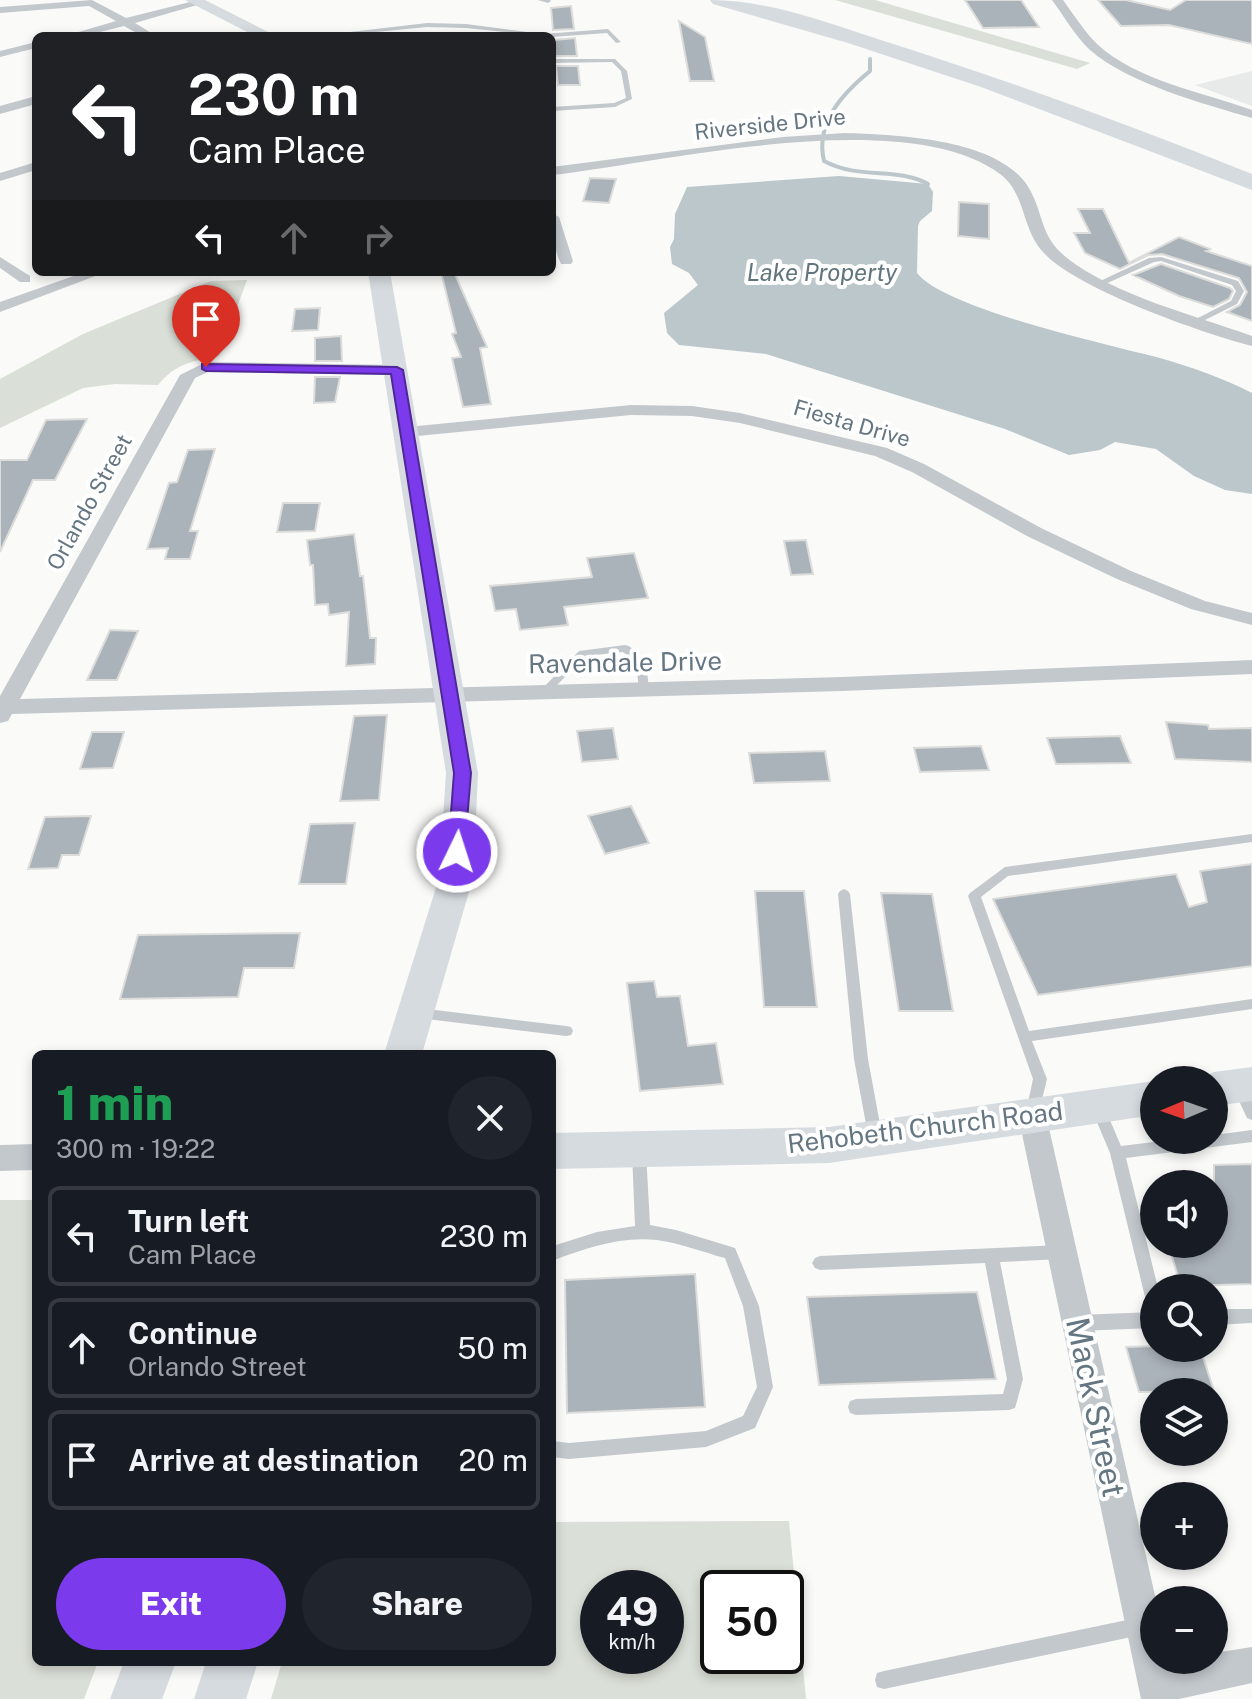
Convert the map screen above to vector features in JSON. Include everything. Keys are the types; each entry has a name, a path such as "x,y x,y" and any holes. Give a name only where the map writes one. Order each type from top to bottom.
{"highway":[{"path":"720,0 1016,80 1252,201"},
{"path":"785,0 932,42 1107,123 1252,183"}],"main road":[{"path":"196,2 260,32"},
{"path":"380,276 462,773 456,878 404,1050"},
{"name":"Rehobeth Church Road","path":"556,1151 829,1145 1140,1100"},
{"path":"136,1699 148,1666"},
{"path":"220,1699 231,1666"}],"street":[{"path":"1057,0 1088,40 1115,61 1144,75 1252,114"},
{"path":"86,32 196,2"},
{"path":"0,10 91,3 143,32"},
{"path":"0,54 32,46"},
{"path":"0,110 32,101"},
{"name":"Riverside Drive","path":"556,171 616,166 815,138 854,136 936,144 971,153 1000,167 1020,182 1027,196 1036,234 1069,267 1100,283 1252,341"},
{"path":"0,177 32,167"},
{"path":"556,230 566,261"},
{"path":"0,261 25,279"},
{"path":"0,307 88,276"},
{"name":"Orlando Street","path":"1,710 188,375 206,367 397,370"},
{"name":"Fiesta Drive","path":"407,432 631,410 692,411 740,418 881,452 918,468 1034,532 1124,575 1198,605 1252,619"},
{"name":"Ravendale Drive","path":"1,710 842,684 1252,667"},
{"name":"Mack Street","path":"1032,1115 1140,1607"},
{"path":"0,1158 32,1157"},
{"path":"1158,1691 1252,1665"}],"lane":[{"path":"541,0 548,1"},
{"path":"358,32 427,25 512,32"},
{"path":"556,35 608,31 618,42"},
{"path":"556,61 613,60 624,68 629,99 615,105 556,109"},
{"path":"1100,283 1140,264 1161,259 1235,283 1240,291 1234,302 1199,321"},
{"path":"544,692 583,653 625,648 641,662 644,689"},
{"path":"1032,1115 1040,1079 974,896 1005,872 1252,838"},
{"path":"844,894 861,1059 875,1138"},
{"path":"1024,1037 1252,1004"},
{"path":"416,1013 566,1031"},
{"path":"1097,1106 1117,1153 1147,1274"},
{"path":"1117,1153 1252,1136"},
{"path":"639,1149 643,1232"},
{"path":"556,1252 570,1246 643,1232 679,1238 730,1253 751,1306 765,1387 749,1422 706,1439 569,1451 556,1449"},
{"path":"820,1263 1062,1252"},
{"path":"856,1407 1009,1402 1015,1379 991,1255"},
{"path":"1228,1317 1252,1316"},
{"path":"1078,1323 1140,1321"},
{"path":"884,1680 1140,1626"}],"shaded area":[{"path":"835,0 875,0 1090,63 1077,69"},
{"path":"1252,71 1252,106 1195,85"},
{"path":"247,280 219,356 185,364 158,385 115,384 83,388 0,428 0,379 83,334 211,281"},
{"path":"0,1200 32,1200 32,1666 96,1666 84,1699 0,1699"},
{"path":"789,1521 794,1570 700,1570 700,1674 804,1674 806,1699 271,1699 281,1666 556,1666 556,1522"}],"water":[{"name":"Lake Property","path":"839,176 928,184 933,192 932,211 918,226 917,273 933,286 993,312 1172,361 1252,393 1252,494 1225,490 1194,476 1156,449 1115,442 1100,450 1069,455 1005,429 766,354 679,345 667,333 664,313 698,285 689,273 672,264 670,247 674,239 675,214 687,187"}],"building":[{"path":"965,0 1021,0 1039,27 983,28"},
{"path":"1098,0 1126,0 1170,10 1186,0 1252,0 1252,44 1169,25 1121,26"},
{"path":"571,6 574,29 553,30 551,8"},
{"path":"679,21 705,37 714,81 690,81"},
{"path":"575,38 577,56 556,56 556,40"},
{"path":"556,66 578,66 580,85 558,85"},
{"path":"590,178 616,179 609,203 583,201"},
{"path":"959,202 989,204 989,239 958,236"},
{"path":"1078,209 1103,209 1129,263 1179,237 1210,249 1206,251 1252,266 1252,321 1227,312 1240,305 1247,292 1239,278 1162,254 1148,255 1120,269 1085,253 1074,233 1090,233"},
{"path":"1161,264 1233,291 1229,299 1213,307 1179,296 1133,275"},
{"path":"442,276 456,276 487,347 480,348 491,404 463,407 452,358 461,357 452,334 456,333"},
{"path":"320,308 318,330 292,331 295,309"},
{"path":"341,336 342,361 315,361 315,338"},
{"path":"315,377 340,377 335,402 314,403"},
{"path":"87,419 55,480 33,480 0,552 0,460 27,460 46,420"},
{"path":"215,449 190,531 198,531 190,559 165,559 168,548 147,549 169,483 177,482 188,450"},
{"path":"283,503 320,503 315,531 277,532"},
{"path":"354,534 360,576 363,576 370,638 376,638 375,664 346,666 349,612 329,615 328,604 315,605 313,565 310,565 307,540"},
{"path":"806,540 813,574 791,575 784,541"},
{"path":"634,553 648,598 564,607 568,625 520,630 516,609 495,611 490,586 592,577 587,558"},
{"path":"110,630 138,631 117,680 87,680"},
{"path":"387,715 379,800 340,801 354,716"},
{"path":"1166,722 1208,725 1209,729 1252,728 1252,762 1175,759"},
{"path":"613,728 618,759 582,762 577,731"},
{"path":"92,732 124,732 113,768 80,769"},
{"path":"1120,736 1131,763 1056,764 1047,738"},
{"path":"981,746 989,770 920,772 914,748"},
{"path":"825,751 830,781 754,783 749,753"},
{"path":"631,806 649,843 605,854 588,816"},
{"path":"91,816 79,855 62,855 58,868 28,869 45,817"},
{"path":"355,823 346,884 299,884 310,824"},
{"path":"1252,864 1252,966 1038,995 993,899 1176,874 1189,907 1207,902 1200,871"},
{"path":"755,891 804,891 817,1007 764,1007"},
{"path":"881,893 932,894 953,1011 899,1011"},
{"path":"300,933 294,968 244,968 238,997 120,999 138,935"},
{"path":"654,981 657,997 680,996 688,1046 716,1043 723,1084 640,1091 627,983"},
{"path":"1252,1164 1252,1284 1228,1285 1228,1274 1177,1274 1172,1258 1228,1258 1228,1170 1214,1170 1214,1165"},
{"path":"695,1274 705,1407 567,1413 565,1280"},
{"path":"977,1292 996,1379 819,1385 807,1297"},
{"path":"1140,1346 1140,1362 1205,1362 1210,1378 1140,1378 1139,1392 1126,1347"}],"waterway":[{"path":"870,59 870,71 850,89 827,122 823,134 824,161 837,167 904,176 928,184 921,188"}],"route":[{"path":"206,367 397,370 462,773 457,852"}]}
